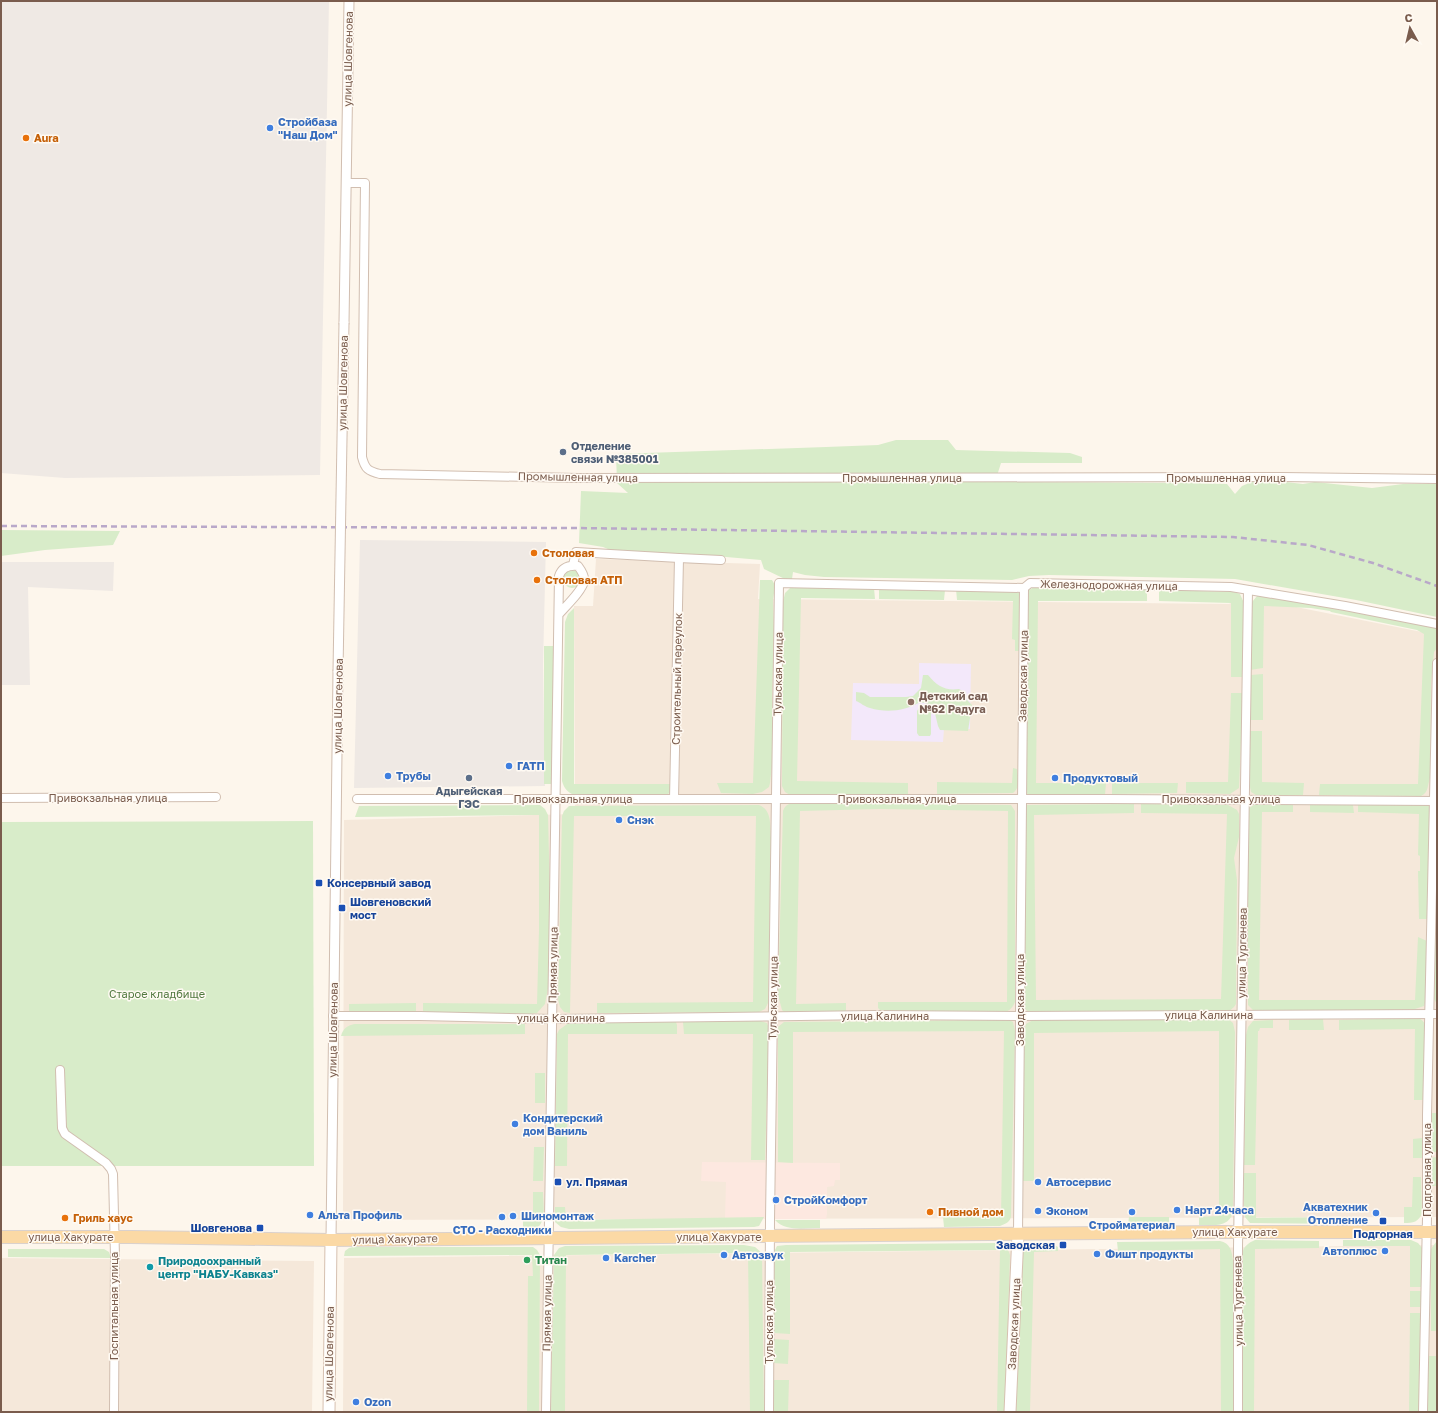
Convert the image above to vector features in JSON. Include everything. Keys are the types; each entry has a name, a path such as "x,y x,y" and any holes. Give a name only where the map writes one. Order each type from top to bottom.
{"main road":[{"name":"улица Хакурате","path":"1,1237 331,1240 1238,1232 1432,1232"},
{"name":"Заводская улица","path":"1010,1412 1018,1234"},
{"name":"улица Шовгенова","path":"329,1412 331,1240"}],"street":[{"name":"улица Шовгенова","path":"331,1240 338,671 349,1"},
{"name":"Промышленная улица","path":"346,183 364,182 362,457 364,466 368,471 380,474 576,478 1290,477 1437,479"},
{"path":"559,614 581,589 584,581 582,572 578,566 573,566 576,552 721,560"},
{"name":"Строительный переулок","path":"674,799 679,558"},
{"name":"Прямая улица","path":"546,1412 559,576 561,570 568,566 573,566"},
{"name":"Железнодорожная улица","path":"779,583 1024,588 1030,583 1231,587 1345,606 1437,624"},
{"name":"Тульская улица","path":"768,1412 779,583"},
{"name":"Заводская улица","path":"1018,1234 1024,588"},
{"name":"улица Тургенева","path":"1238,1412 1238,1232 1248,590"},
{"name":"Подгорная улица","path":"1423,1412 1432,1232 1427,1115 1433,1014 1437,663"},
{"name":"Привокзальная улица","path":"1,798 216,797"},
{"name":"Привокзальная улица","path":"357,799 1021,799 1436,801"},
{"name":"улица Калинина","path":"333,1016 553,1019 868,1016 1433,1014"},
{"name":"Госпитальная улица","path":"60,1070 62,1128 65,1134 106,1163 113,1174 115,1238 114,1412"}],"shaded area":[{"path":"1,1 329,1 320,475 65,478 1,473"},
{"path":"360,540 546,542 543,665 545,786 354,788"},
{"path":"596,559 760,564 758,599 1281,604 1437,635 1437,1217 343,1220 344,820 575,814 574,606 593,606"},
{"path":"1,562 114,562 113,591 28,587 30,685 1,685"},
{"name":"Детский сад №62 Радуга","path":"919,663 971,664 970,729 944,729 943,742 851,740 853,683 919,684"},
{"name":"СтройКомфорт","path":"702,1162 840,1163 840,1180 835,1180 834,1186 827,1187 826,1219 725,1219 726,1182 701,1181"},
{"path":"1437,1245 1437,1412 343,1412 344,1258"},
{"path":"1,1258 314,1261 312,1412 1,1412"}],"green space":[{"path":"896,440 948,440 956,450 1070,453 1082,457 1082,463 1001,463 995,482 1227,484 1235,494 1242,486 1254,481 1268,480 1303,484 1315,482 1372,488 1403,484 1437,484 1437,617 1356,600 1235,579 1049,575 1029,576 1012,580 824,577 793,572 792,579 787,580 764,569 761,560 703,555 613,551 603,547 579,543 581,491 628,493 617,483 616,454 878,445"},
{"path":"1,530 120,531 113,545 45,550 1,556"},
{"path":"572,570 578,573 581,579 578,585 572,588 566,585 563,579 566,573"},
{"path":"760,580 772,580 775,585 773,601 773,727 770,783 769,787 762,792 753,794 721,793 717,783 753,783"},
{"path":"792,586 874,588 875,599 801,598 797,781 908,783 908,794 790,795 785,792 782,786 783,602 785,593"},
{"path":"1036,586 1147,589 1147,601 1038,601 1036,783 1106,783 1105,795 1030,795 1026,793 1025,790 1027,595 1029,590"},
{"path":"879,589 945,590 944,600 879,599"},
{"path":"956,589 1016,591 1019,593 1020,651 1015,651 1015,640 1012,639 1013,601 957,600"},
{"path":"1161,590 1234,592 1240,594 1244,603 1244,677 1231,677 1231,603 1159,601 1159,592"},
{"path":"1264,594 1437,628 1437,648 1434,652 1431,683 1430,778 1427,791 1424,794 1421,796 1319,795 1320,784 1418,784 1424,634 1417,630 1330,611 1311,608 1264,606 1263,668 1250,670 1252,602 1257,596"},
{"path":"574,608 574,784 673,784 671,791 668,794 574,795 564,786 562,781 565,622 568,614"},
{"path":"544,646 555,646 552,784 544,784"},
{"path":"1263,674 1263,720 1251,720 1251,675"},
{"path":"923,675 928,675 942,687 959,689 966,693 964,697 972,705 968,731 940,730 933,705 920,702 909,707 889,711 876,710 856,701 856,692 864,693 870,697 913,696 921,688"},
{"path":"1231,693 1243,693 1239,788 1230,794 1186,793 1186,782 1228,782"},
{"path":"919,708 929,709 931,711 930,736 919,736 917,733 917,711"},
{"path":"1250,731 1262,731 1262,782 1304,783 1303,795 1256,795 1251,792 1249,782"},
{"path":"1013,768 1017,769 1018,782 1016,791 1013,793 937,794 937,782 1012,783"},
{"path":"1112,783 1178,783 1177,793 1112,794"},
{"path":"793,803 1011,805 1015,811 1015,1002 1011,1008 1002,1013 882,1012 878,1008 878,1002 1007,1002 1008,811 879,809 800,811 796,1004 846,1003 846,1012 785,1013 782,1010 778,995 783,811 786,806"},
{"path":"1293,803 1293,812 1262,812 1259,1000 1415,1000 1418,937 1427,941 1424,1006 1415,1009 1359,1011 1254,1011 1248,1005 1248,812 1249,808 1254,805"},
{"path":"1310,803 1352,803 1354,813 1310,812"},
{"path":"1358,803 1424,804 1431,808 1428,919 1419,919 1419,814 1358,812"},
{"path":"1134,804 1134,813 1034,815 1036,1000 1221,999 1227,814 1141,813 1141,804 1228,805 1237,810 1239,814 1239,837 1234,858 1237,880 1236,1004 1228,1012 1030,1013 1024,1008 1025,806"},
{"path":"540,805 545,809 548,815 550,897 548,988 545,1004 537,1013 529,1014 423,1012 423,1003 537,1004 539,930 539,815 355,817 359,806"},
{"path":"759,805 766,810 770,818 771,837 768,1003 765,1009 759,1012 597,1013 597,1003 753,1002 756,816 574,816 570,1013 564,1012 560,1007 558,999 562,816 564,811 569,806"},
{"name":"Старое кладбище","path":"313,821 314,1166 1,1166 1,822"},
{"path":"1437,846 1437,1004 1434,999"},
{"path":"416,1003 416,1011 349,1012 349,1004"},
{"path":"1415,1018 1422,1020 1426,1027 1424,1100 1414,1100 1415,1029 1339,1030 1339,1020"},
{"path":"1228,1019 1233,1023 1235,1032 1233,1211 1225,1223 1215,1225 1199,1225 1199,1217 1219,1216 1219,1031 1034,1033 1034,1181 1023,1181 1024,1033 1026,1024 1033,1020"},
{"path":"1323,1019 1324,1030 1289,1030 1289,1020"},
{"path":"1009,1020 1013,1022 1015,1031 1011,1217 1007,1223 1000,1226 944,1227 943,1217 1001,1217 1004,1031 793,1032 793,1163 778,1162 778,1027 784,1022"},
{"path":"1273,1020 1273,1028 1260,1028 1258,1031 1255,1165 1244,1165 1246,1035 1248,1027 1253,1021"},
{"path":"760,1021 767,1023 769,1029 765,1160 751,1160 753,1034 684,1034 683,1022"},
{"path":"570,1022 676,1022 677,1034 568,1034 567,1166 555,1166 557,1034 559,1030"},
{"path":"355,1024 525,1024 525,1034 341,1036 346,1027"},
{"path":"535,1073 545,1073 545,1103 535,1103"},
{"path":"1430,1113 1437,1113 1437,1152 1430,1152"},
{"path":"1422,1138 1422,1158 1413,1158 1413,1139"},
{"path":"534,1147 544,1147 543,1181 533,1181"},
{"path":"1437,1157 1437,1186 1431,1186 1430,1158"},
{"path":"1244,1173 1256,1173 1256,1218 1358,1217 1358,1224 1250,1223 1245,1217 1244,1213"},
{"path":"1413,1177 1421,1177 1422,1213 1415,1221 1404,1223 1404,1207 1412,1207"},
{"path":"533,1192 543,1192 544,1207 542,1222 536,1228 523,1230 523,1221 533,1221"},
{"path":"555,1207 565,1207 566,1220 764,1217 759,1226 754,1227 569,1229 561,1227 555,1222"},
{"path":"1129,1217 1169,1217 1169,1226 1128,1226"},
{"path":"775,1220 820,1220 820,1228 790,1228 779,1224"},
{"path":"1255,1240 1319,1241 1319,1248 1255,1249 1254,1412 1243,1412 1242,1254 1247,1245"},
{"path":"1343,1240 1411,1240 1418,1243 1422,1248 1421,1287 1410,1287 1410,1246 1343,1246"},
{"path":"1220,1241 1230,1248 1233,1261 1234,1412 1221,1412 1220,1249 1118,1251 1117,1242"},
{"path":"1037,1242 1050,1243 1058,1247 1058,1251 1034,1252 1030,1412 1016,1412 1022,1253 1028,1246"},
{"path":"1436,1242 1437,1331 1431,1331 1431,1249"},
{"path":"996,1243 1005,1246 1010,1255 1005,1412 997,1412 1000,1250 790,1252 790,1334 774,1333 774,1252 777,1246"},
{"path":"744,1245 755,1247 762,1253 764,1412 750,1412 748,1253 566,1255 565,1412 551,1412 554,1255 559,1248 565,1246"},
{"path":"353,1247 533,1247 537,1250 540,1255 539,1412 527,1412 528,1276 533,1276 532,1255 344,1256 345,1251"},
{"path":"8,1249 104,1249 109,1252 111,1258 8,1257"},
{"path":"1410,1291 1421,1291 1421,1307 1410,1307"},
{"path":"1410,1313 1421,1313 1419,1412 1409,1412"},
{"path":"774,1339 789,1340 788,1364 773,1363"},
{"path":"1428,1356 1437,1356 1437,1412 1428,1412"},
{"path":"773,1380 789,1380 788,1412 773,1412"}],"railway":[{"path":"1,526 577,528 1233,537 1308,545 1373,563 1437,586"}],"place":[{"name":"Стройбаза \"Наш Дом\"","path":"270,128"},
{"name":"Aura","path":"26,138"},
{"name":"Отделение связи №385001","path":"563,452"},
{"name":"Столовая","path":"534,553"},
{"name":"Столовая АТП","path":"537,580"},
{"name":"Детский сад №62 Радуга","path":"911,702"},
{"name":"ГАТП","path":"509,766"},
{"name":"Трубы","path":"388,776"},
{"name":"Адыгейская ГЭС","path":"469,778"},
{"name":"Продуктовый","path":"1055,778"},
{"name":"Снэк","path":"619,820"},
{"name":"Консервный завод","path":"319,883"},
{"name":"Шовгеновский мост","path":"342,908"},
{"name":"Кондитерский дом Ваниль","path":"515,1124"},
{"name":"ул. Прямая","path":"558,1182"},
{"name":"Автосервис","path":"1038,1182"},
{"name":"СтройКомфорт","path":"776,1200"},
{"name":"Нарт 24часа","path":"1177,1210"},
{"name":"Эконом","path":"1038,1211"},
{"name":"Пивной дом","path":"930,1212"},
{"name":"Стройматериал","path":"1132,1212"},
{"name":"Акватехник Отопление","path":"1376,1213"},
{"name":"Альта Профиль","path":"310,1215"},
{"name":"Шиномонтаж","path":"513,1216"},
{"name":"СТО - Расходники","path":"502,1217"},
{"name":"Гриль хаус","path":"65,1218"},
{"name":"Подгорная","path":"1383,1221"},
{"name":"Шовгенова","path":"260,1228"},
{"name":"Заводская","path":"1063,1245"},
{"name":"Автоплюс","path":"1385,1251"},
{"name":"Фишт продукты","path":"1097,1254"},
{"name":"Автозвук","path":"724,1255"},
{"name":"Karcher","path":"606,1258"},
{"name":"Титан","path":"527,1260"},
{"name":"Природоохранный центр \"НАБУ-Кавказ\"","path":"150,1267"},
{"name":"Ozon","path":"356,1402"}]}
